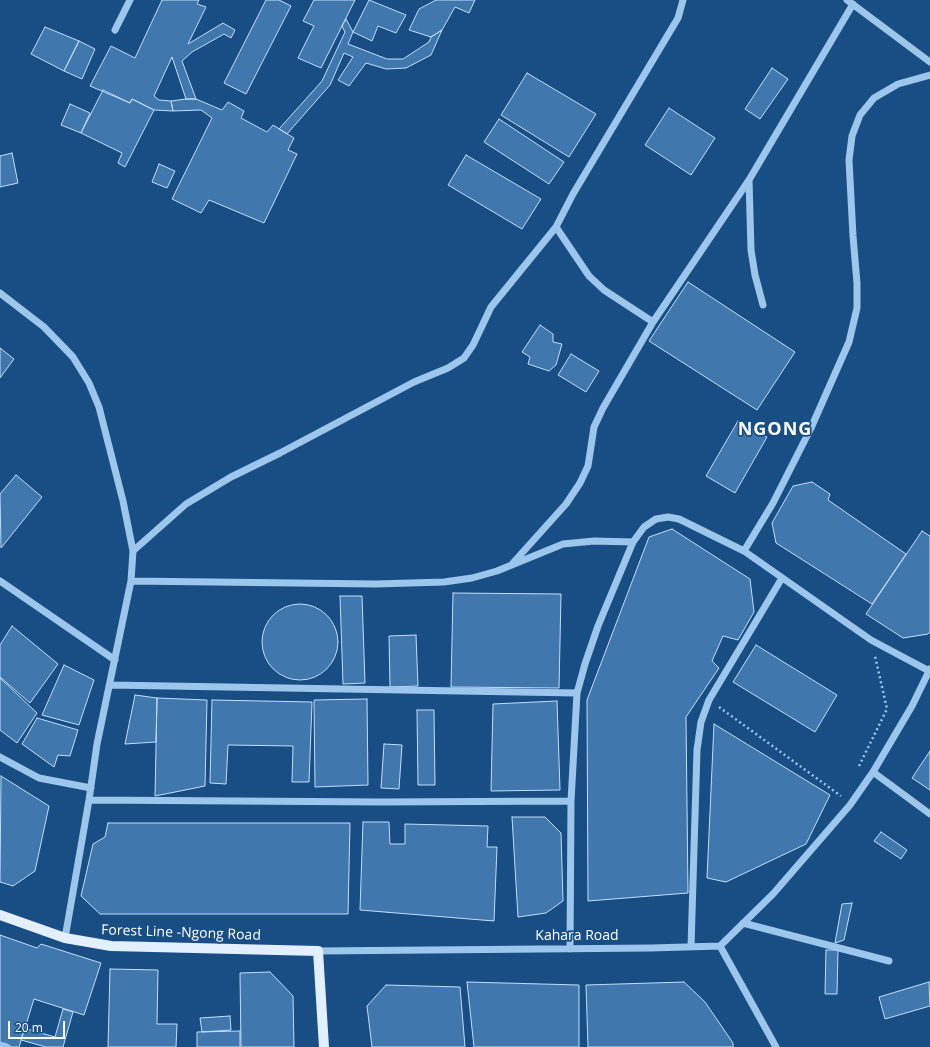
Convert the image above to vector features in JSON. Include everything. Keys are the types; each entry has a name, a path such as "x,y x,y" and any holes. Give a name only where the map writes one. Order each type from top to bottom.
{"main road":[{"name":"Forest Line -Ngong Road","path":"0,915 64,938 111,946 318,951"},
{"path":"318,951 324,1047"}],"street":[{"path":"115,30 130,0"},
{"path":"133,551 186,504 231,477 280,453 414,382 448,368 464,358 473,346 491,307 556,227 573,194 678,18 684,0"},
{"path":"512,564 566,504 580,483 588,466 589,447 597,420 653,322 748,180 850,2 930,62"},
{"path":"744,551 773,503 811,428 849,342 857,308 857,283 849,160 852,136 860,116 874,98 898,84 930,75"},
{"path":"748,180 751,250 755,275 763,305"},
{"path":"556,227 589,276 604,290 653,322"},
{"path":"0,293 44,327 73,357 90,383 99,407 123,501 133,551 131,581 97,744 89,800 64,938"},
{"path":"570,949 572,801 577,693 598,626 633,542 644,528 656,519 679,519 744,551 872,640 929,670 912,706 873,772 850,805 798,866 720,946 776,1047"},
{"path":"131,581 376,584 444,582 472,578 563,544 594,541 633,542"},
{"path":"691,947 697,750 701,722 709,700 782,578"},
{"path":"0,581 115,660"},
{"path":"110,685 577,693"},
{"path":"0,757 39,778 91,788"},
{"path":"873,772 930,814"},
{"path":"89,800 352,802 572,801"},
{"path":"743,923 889,962"},
{"name":"Kahara Road","path":"318,951 720,946"},
{"path":"0,1045 7,1047"}],"path":[{"path":"856,773 886,709 872,640"},
{"path":"709,700 850,805"}],"building":[{"path":"162,0 199,0 197,4 206,7 188,44 223,23 235,30 231,38 224,34 192,52 182,61 196,99 186,99 172,57 154,96 159,100 171,101 173,111 154,110 132,99 130,103 90,86 111,46 135,58"},
{"path":"266,0 279,0 291,6 246,94 224,83"},
{"path":"314,0 355,0 321,68 298,58 314,26 303,21"},
{"path":"369,0 406,15 396,33 378,26 372,41 353,32"},
{"path":"436,0 475,0 469,13 455,7 442,30 431,37 409,30 419,9"},
{"path":"346,19 353,32 348,44 387,59 403,59 429,42 431,37 442,30 431,55 406,68 386,69 366,63 349,86 338,80 353,57 344,53 330,85 287,134 279,129 322,81 345,32 342,26"},
{"path":"45,27 79,41 64,71 31,54"},
{"path":"79,41 95,49 82,79 64,71"},
{"path":"772,68 788,79 760,119 745,109"},
{"path":"527,73 596,114 569,157 501,115"},
{"path":"103,90 130,103 132,99 154,110 125,167 118,163 122,153 81,133"},
{"path":"196,99 222,110 228,102 244,111 241,118 267,132 273,125 294,138 288,150 297,154 264,223 209,200 201,213 172,199 212,118 201,110 173,111 171,101"},
{"path":"70,104 90,113 81,133 61,125"},
{"path":"669,108 715,138 691,175 645,145"},
{"path":"499,119 564,162 549,184 484,142"},
{"path":"12,153 18,183 0,187 0,156"},
{"path":"466,155 541,199 522,229 448,185"},
{"path":"159,164 175,171 167,188 152,182"},
{"path":"688,282 795,352 757,410 649,341"},
{"path":"540,325 553,334 553,342 562,344 556,365 549,371 528,364 530,357 522,352"},
{"path":"0,348 14,359 0,378"},
{"path":"571,354 599,371 586,392 558,375"},
{"path":"738,421 767,437 735,493 706,476"},
{"path":"16,475 42,497 1,548 0,494"},
{"path":"812,482 830,494 828,500 906,554 872,604 776,543 772,523 793,486"},
{"path":"672,529 750,579 754,612 738,640 723,636 712,661 719,668 686,717 688,893 588,901 587,700 649,537"},
{"path":"922,531 930,536 930,632 928,634 903,638 866,614"},
{"path":"453,593 561,594 559,688 451,687"},
{"path":"340,596 362,596 365,683 343,684"},
{"path":"300,604 314,607 327,615 335,628 338,642 335,656 327,669 314,677 300,680 286,677 273,669 265,656 262,642 265,628 273,615 286,607"},
{"path":"12,626 58,664 30,703 0,677 0,645"},
{"path":"416,635 418,686 390,687 389,636"},
{"path":"756,645 837,695 815,732 733,682"},
{"path":"64,665 94,680 79,725 42,715"},
{"path":"0,678 37,713 17,743 0,730"},
{"path":"135,695 157,698 156,742 125,744"},
{"path":"157,698 207,700 205,786 155,796"},
{"path":"367,699 368,785 315,787 314,700"},
{"path":"212,700 312,702 309,782 292,782 293,746 228,745 226,784 210,783"},
{"path":"557,701 560,790 491,791 493,704"},
{"path":"417,710 434,710 435,785 418,785"},
{"path":"37,718 78,730 70,756 58,755 54,767 22,744"},
{"path":"714,724 830,795 806,844 726,882 707,878"},
{"path":"384,744 402,745 399,789 381,788"},
{"path":"930,751 930,790 912,778"},
{"path":"1,776 49,806 35,871 13,886 0,882"},
{"path":"512,817 545,817 561,833 563,901 546,913 518,917"},
{"path":"363,822 389,822 390,844 405,844 405,824 488,826 487,847 497,847 494,921 360,910"},
{"path":"108,823 350,823 348,914 100,914 81,896 93,844 105,837"},
{"path":"881,832 907,850 901,859 874,841"},
{"path":"852,903 844,940 835,943 842,904"},
{"path":"0,935 37,948 41,944 101,963 84,1015 34,999 19,1047 11,1047 0,1044"},
{"path":"826,950 838,950 837,994 825,994"},
{"path":"110,969 158,970 157,1024 177,1024 176,1047 108,1047"},
{"path":"270,972 293,996 294,1047 241,1047 240,973"},
{"path":"467,982 579,985 579,1047 474,1047"},
{"path":"684,982 705,1002 733,1043 733,1047 588,1047 586,985"},
{"path":"929,982 930,1006 885,1019 879,997"},
{"path":"386,985 460,987 465,1047 372,1047 367,1006"},
{"path":"63,1009 73,1012 63,1047 46,1047 21,1040 24,1028 55,1037"},
{"path":"230,1016 231,1030 202,1032 200,1018"},
{"path":"240,1031 240,1047 197,1047 197,1032"}],"district":[{"name":"NGONG","path":"775,430"}]}
